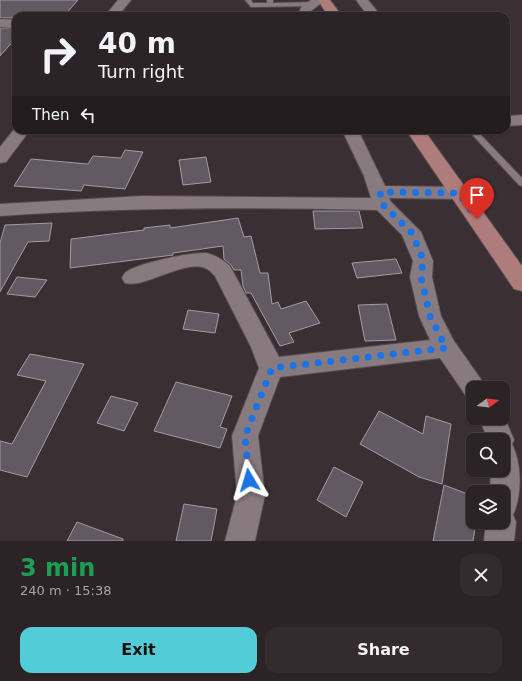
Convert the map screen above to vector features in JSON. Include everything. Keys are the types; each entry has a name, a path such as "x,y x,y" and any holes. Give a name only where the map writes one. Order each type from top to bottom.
{"main road":[{"path":"319,1 331,12"},
{"path":"418,134 522,283"}],"street":[{"path":"114,12 125,0"},
{"path":"362,0 372,12"},
{"path":"305,12 306,9 319,1"},
{"path":"0,24 12,24"},
{"path":"510,121 522,120"},
{"path":"0,158 19,134"},
{"path":"352,134 381,198 411,232 423,261 421,277 430,316 446,348 469,381"},
{"path":"0,210 106,204 230,200 381,198 459,193"},
{"path":"133,278 145,271 192,261 207,261 217,265 223,271 263,347 272,368 245,436 251,495 240,541"},
{"path":"272,368 446,348"},
{"path":"499,541 500,529"}],"lane":[{"path":"248,0 251,5 270,2 319,1"},
{"path":"476,134 522,183"}],"building":[{"path":"0,0 78,0 68,12 12,12 12,18 0,18"},
{"path":"0,28 12,29 12,42 0,56"},
{"path":"125,150 143,152 125,189 84,185 81,191 14,186 31,159 88,164 93,156 121,158"},
{"path":"206,157 211,182 183,185 179,160"},
{"path":"313,211 359,211 363,228 315,229"},
{"path":"238,218 244,237 251,236 260,273 268,273 272,304 278,302 281,309 306,301 320,323 289,333 294,342 280,346 251,293 246,293 243,286 241,270 234,270 224,259 223,246 173,253 173,255 70,268 71,239 144,230 144,228 170,225 170,228"},
{"path":"52,223 49,241 28,242 0,292 0,243 5,225"},
{"path":"396,259 402,273 357,278 352,263"},
{"path":"17,277 47,280 35,297 7,294"},
{"path":"387,304 396,340 365,341 358,305"},
{"path":"188,310 219,314 215,333 183,329"},
{"path":"30,354 84,364 27,477 0,470 0,441 12,444 46,381 17,375"},
{"path":"176,382 232,396 220,427 227,429 220,448 154,431"},
{"path":"111,396 138,403 124,431 97,423"},
{"path":"379,411 423,434 426,416 451,424 442,484 419,477 360,444"},
{"path":"334,467 363,482 346,517 317,500"},
{"path":"444,485 466,493 466,529 475,529 473,541 433,541"},
{"path":"184,504 217,509 211,541 176,541"},
{"path":"77,522 123,539 123,541 67,541"}],"route":[{"path":"249,480 245,436 272,368 446,348 430,316 421,277 423,261 420,251 411,232 382,204 380,192 459,193 477,219"}]}
